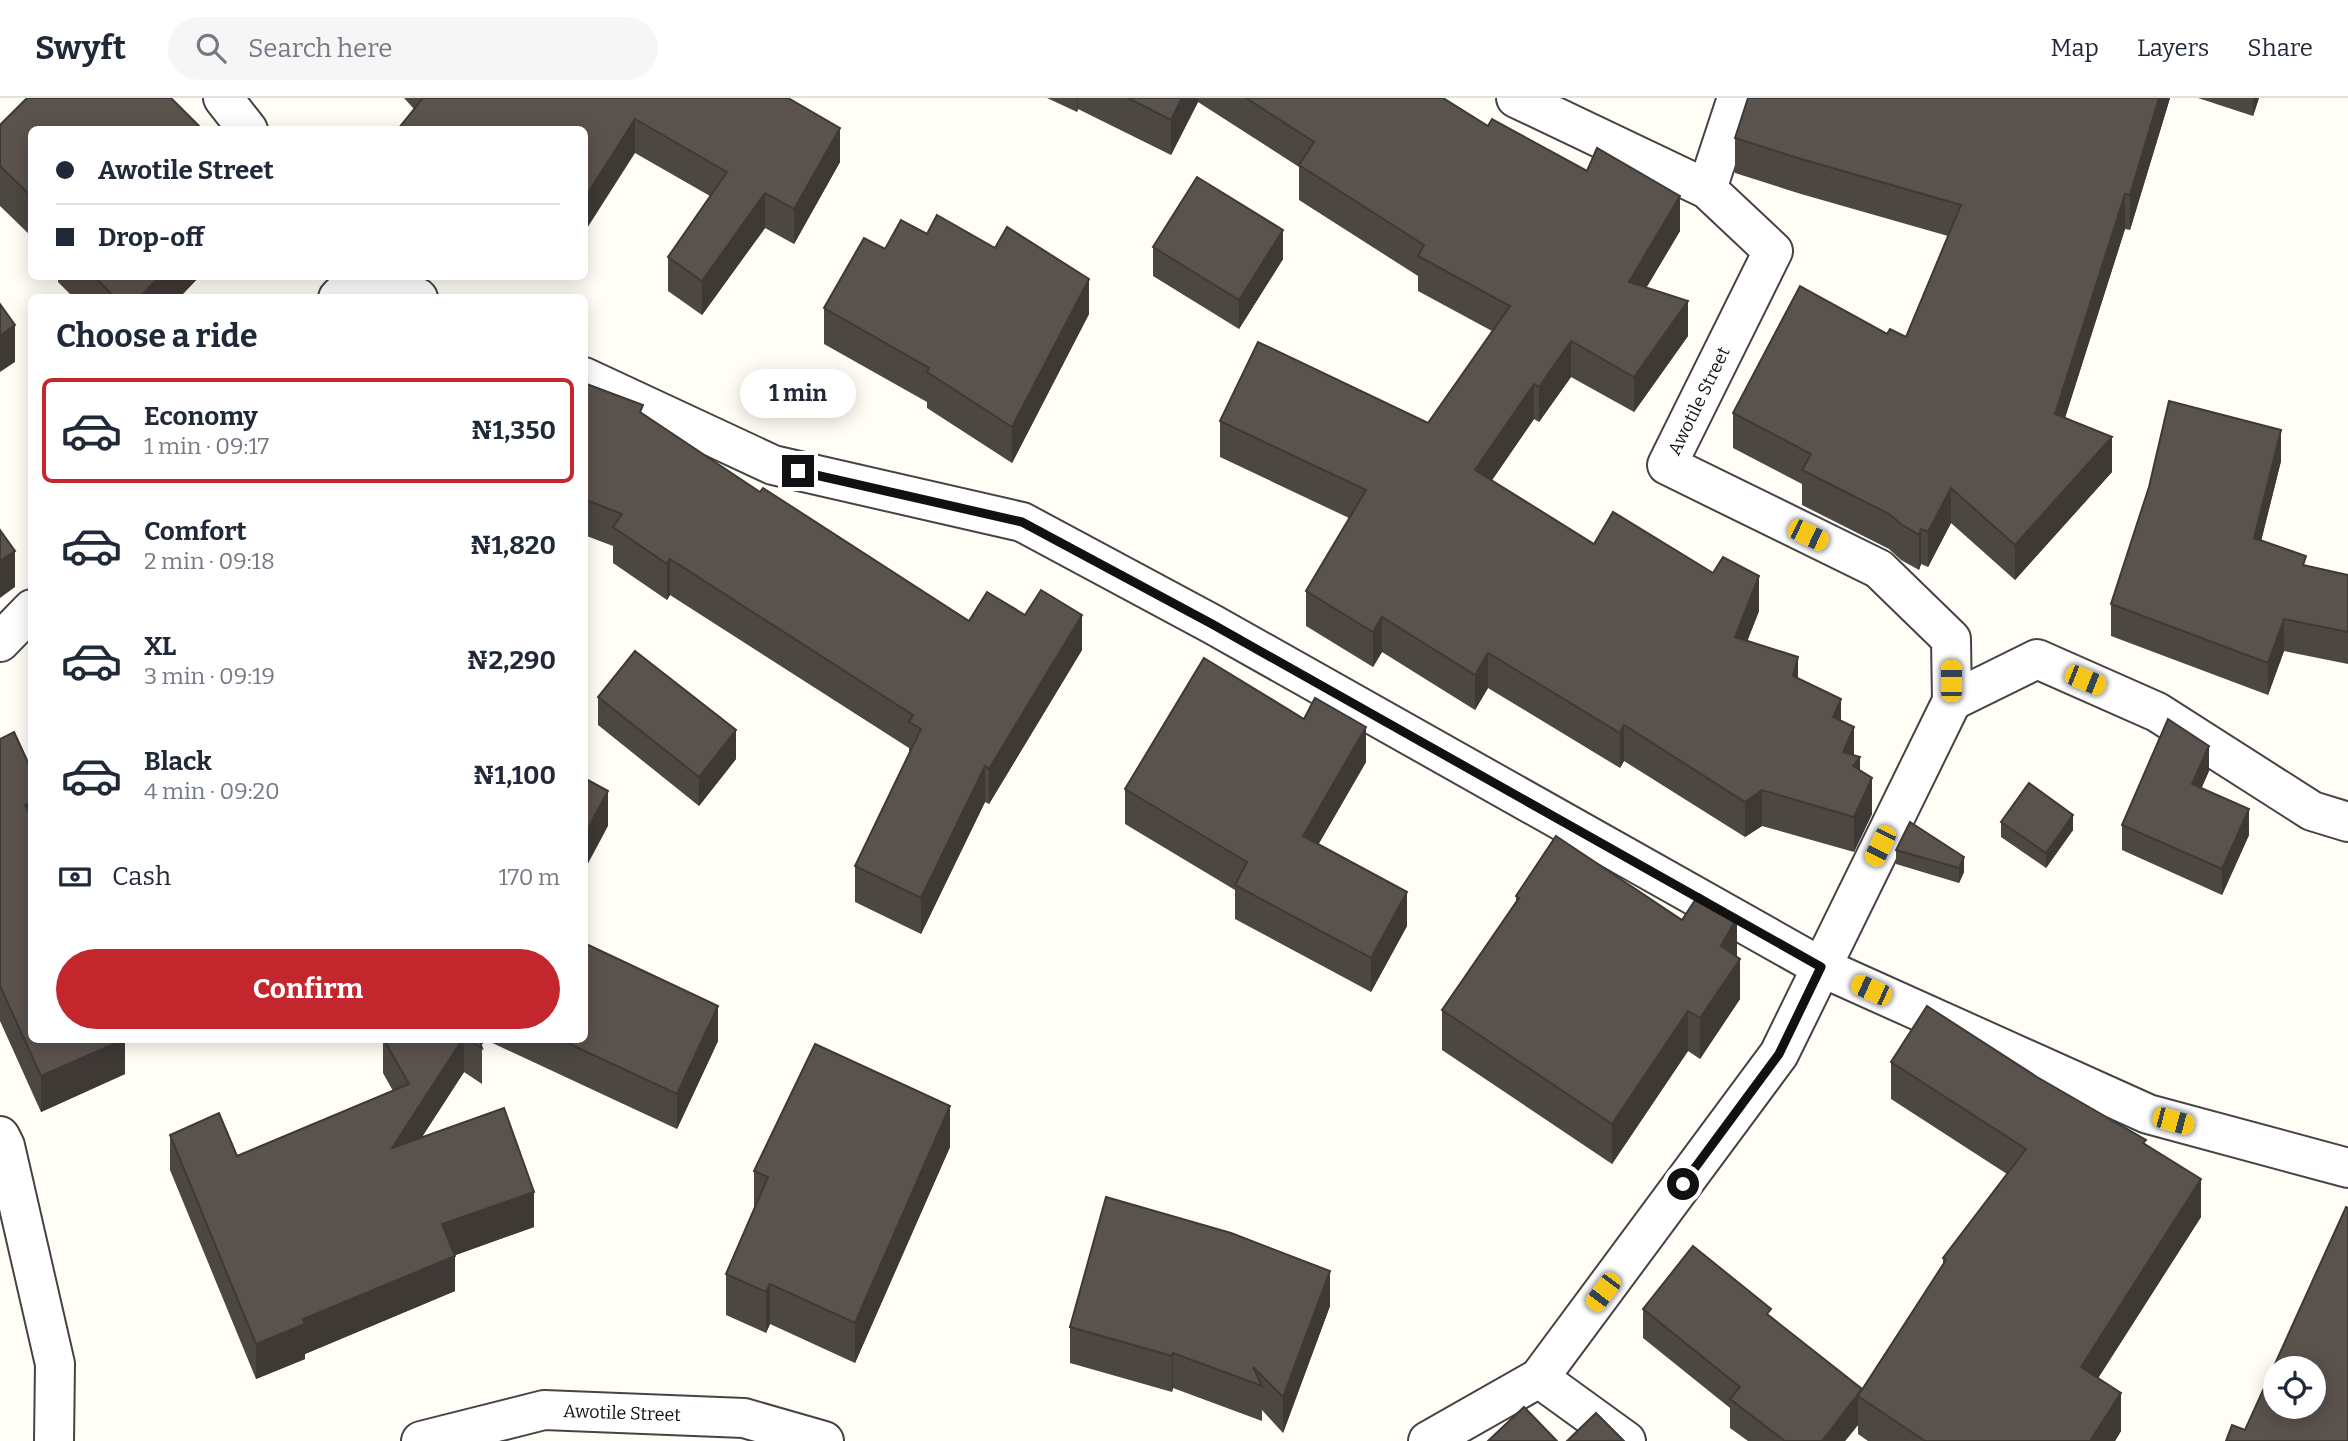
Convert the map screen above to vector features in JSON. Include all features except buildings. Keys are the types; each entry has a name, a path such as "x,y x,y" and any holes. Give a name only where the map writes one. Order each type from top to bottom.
{"street":[{"path":"223,98 245,126"},
{"name":"Awotile Street","path":"1428,1441 1539,1378 1779,1054 1952,701 1951,639 1879,569 1667,465 1773,251 1707,189 1516,98"},
{"path":"1707,189 1737,98"},
{"path":"342,294 355,280"},
{"path":"383,280 410,294"},
{"path":"588,379 773,465 1022,522 1212,624 1821,967 2148,1114 2348,1168"},
{"path":"0,642 28,614"},
{"path":"1952,701 2037,659 2133,699 2312,811 2348,822"},
{"path":"0,1136 5,1146 55,1364 54,1441"},
{"path":"1539,1378 1626,1441"},
{"name":"Awotile Street","path":"421,1441 544,1410 744,1418 824,1441"}],"route":[{"path":"798,471 1022,522 1212,624 1821,967 1779,1054 1683,1184"}]}
